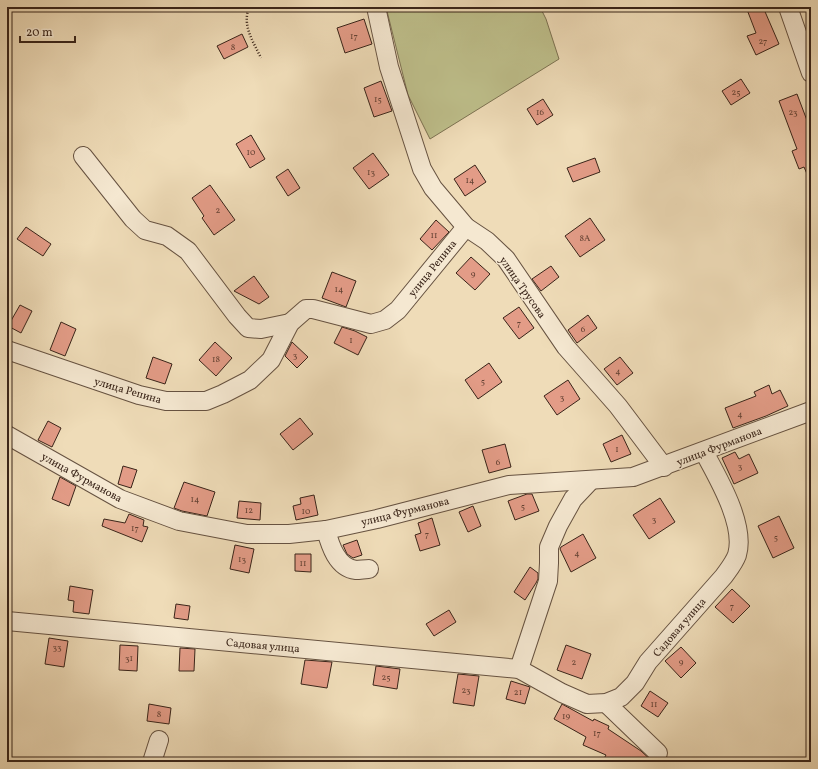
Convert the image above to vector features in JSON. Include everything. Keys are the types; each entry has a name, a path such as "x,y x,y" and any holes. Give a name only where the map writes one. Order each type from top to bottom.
{"street":[{"name":"улица Трусова","path":"376,7 389,67 422,169 433,188 466,227 487,241 506,259 566,347 618,406 664,467"},
{"path":"788,7 811,73"},
{"name":"улица Репина","path":"83,156 133,219 145,230 167,236 188,251 237,316 248,328 261,329 290,323"},
{"name":"улица Репина","path":"7,350 139,396 166,401 206,401 250,380 271,360 290,323 306,309 313,309 371,324 386,320 398,310 466,227"},
{"name":"улица Фурманова","path":"7,435 120,499 179,521 247,534 289,534 326,530 377,519 509,485 633,478 811,411"},
{"name":"Садовая улица","path":"7,621 518,669 562,693 587,704 606,703 621,697 635,683 648,662 733,565 737,554 739,541 737,527 730,502 704,452"},
{"path":"518,669 548,581 549,547 558,526 573,499 591,480"},
{"path":"326,530 333,552 343,563 356,570 369,569"},
{"path":"606,703 658,753"},
{"path":"152,762 158,740"}],"path":[{"path":"249,7 246,15 249,34 261,58"}],"green space":[{"path":"386,7 540,7 546,19 559,59 430,139 408,95"}],"building":[{"path":"746,7 763,7 779,44 756,55 747,36 756,33"},
{"path":"364,19 372,44 345,53 337,28"},
{"path":"242,34 248,47 224,59 217,46"},
{"path":"741,79 750,93 731,105 722,91"},
{"path":"381,81 392,111 374,117 364,88"},
{"path":"797,94 811,131 811,181 804,167 799,169 792,151 797,149 779,101"},
{"path":"543,99 553,115 537,125 527,109"},
{"path":"251,135 265,159 250,168 236,144"},
{"path":"373,153 389,175 369,189 353,168"},
{"path":"595,158 600,172 573,182 567,168"},
{"path":"475,165 486,182 465,196 454,179"},
{"path":"288,169 300,188 288,196 276,177"},
{"path":"210,185 235,220 214,235 202,218 204,216 192,198"},
{"path":"590,218 605,240 580,257 565,236"},
{"path":"436,220 449,232 432,250 420,239"},
{"path":"26,227 51,244 43,256 17,239"},
{"path":"471,257 490,274 475,290 456,273"},
{"path":"551,266 559,277 541,291 532,279"},
{"path":"332,272 356,281 346,307 322,298"},
{"path":"254,276 269,297 259,304 234,291"},
{"path":"20,305 32,311 21,333 8,326"},
{"path":"519,307 534,328 519,339 503,318"},
{"path":"588,315 597,328 577,343 568,330"},
{"path":"61,322 76,329 65,356 50,350"},
{"path":"342,327 367,337 358,355 334,343"},
{"path":"215,342 232,358 216,376 199,360"},
{"path":"292,342 308,357 297,368 285,356"},
{"path":"153,357 172,364 165,384 146,378"},
{"path":"620,357 633,373 617,385 604,369"},
{"path":"489,363 502,382 478,399 465,380"},
{"path":"568,380 580,399 557,415 544,396"},
{"path":"769,385 772,394 780,390 788,406 733,428 725,408 756,396 754,392"},
{"path":"300,418 313,434 293,450 280,434"},
{"path":"48,421 61,428 52,447 38,440"},
{"path":"622,435 631,454 611,462 603,444"},
{"path":"505,444 511,467 489,473 482,450"},
{"path":"735,452 739,459 749,454 758,473 734,484 722,458"},
{"path":"123,466 137,470 131,488 118,484"},
{"path":"60,477 76,486 69,506 52,499"},
{"path":"184,482 215,492 207,516 174,508"},
{"path":"527,494 532,494 539,511 515,520 508,501"},
{"path":"314,495 318,515 296,520 293,506 301,504 300,498"},
{"path":"660,498 675,522 649,539 633,515"},
{"path":"239,501 261,503 260,520 237,518"},
{"path":"473,506 481,526 468,532 459,512"},
{"path":"129,514 144,520 143,526 148,527 142,542 102,526 104,519 125,523"},
{"path":"779,516 794,548 773,558 758,526"},
{"path":"432,518 440,545 420,551 415,535 421,533 418,523"},
{"path":"583,534 596,558 571,572 560,549"},
{"path":"357,540 362,555 353,558 347,554 343,545"},
{"path":"235,545 254,549 249,573 230,569"},
{"path":"295,554 311,554 311,572 295,571"},
{"path":"530,567 538,573 538,579 525,600 514,592"},
{"path":"70,586 93,590 89,614 73,612 74,601 68,600"},
{"path":"732,589 750,606 733,623 715,607"},
{"path":"176,604 190,606 188,620 174,618"},
{"path":"449,610 456,622 434,636 426,624"},
{"path":"49,638 68,641 64,667 45,664"},
{"path":"120,645 138,646 137,671 119,670"},
{"path":"566,645 591,654 582,679 557,670"},
{"path":"681,647 696,663 681,678 665,661"},
{"path":"180,648 195,649 194,671 179,671"},
{"path":"305,660 332,662 327,688 301,684"},
{"path":"376,666 400,669 397,689 373,685"},
{"path":"458,674 479,676 474,706 453,703"},
{"path":"511,681 530,687 525,704 506,699"},
{"path":"650,691 668,703 658,717 641,706"},
{"path":"149,704 171,708 169,724 147,721"},
{"path":"562,704 593,721 594,719 609,726 608,729 641,751 653,762 602,762 606,755 583,745 586,737 554,719"}]}
